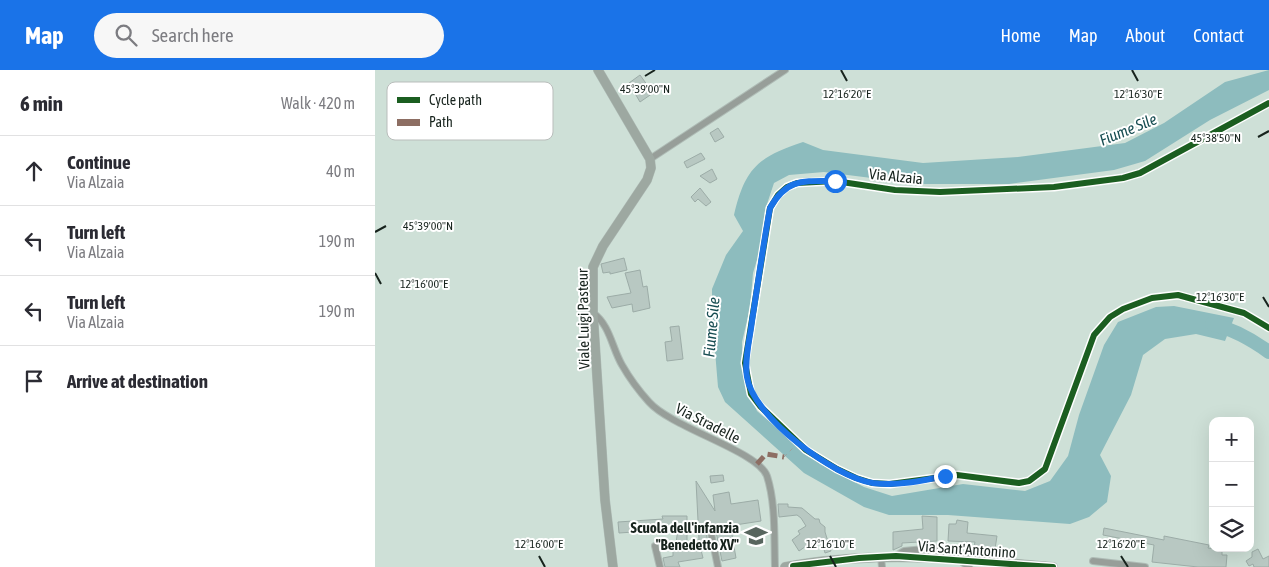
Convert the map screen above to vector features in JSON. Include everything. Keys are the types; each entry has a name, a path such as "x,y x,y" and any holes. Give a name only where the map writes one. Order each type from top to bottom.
{"street":[{"path":"598,70 650,159 785,70"},
{"name":"Via Alzaia","path":"1269,103 1140,173 1094,183 1028,189 933,192 895,190 835,181 797,182 787,187 778,195 770,208 745,363 751,394 760,406 806,450 837,470 855,478 872,483 890,484 957,475 1019,483 1029,481 1045,469 1091,341 1101,325 1123,309 1152,298 1177,295 1243,314 1269,328"},
{"name":"Viale Luigi Pasteur","path":"613,567 605,500 593,313 593,267 603,246 647,180 651,168 650,159"},
{"name":"Via Stradelle","path":"593,313 605,327 627,373 655,408 671,420 743,455 757,464 766,474 771,495 775,567"},
{"path":"710,528 718,567"},
{"path":"655,546 661,567"},
{"name":"Via Sant'Antonino","path":"896,556 904,551 945,547"},
{"name":"Via Sant'Antonino","path":"790,566 896,556 988,565 1053,567"},
{"path":"881,557 882,567"},
{"path":"961,561 969,567"},
{"path":"1093,561 1145,567"}],"path":[{"path":"784,457 797,443"}],"water":[{"path":"1269,70 1269,90 1210,120 1145,161 1114,170 1009,184 919,184 824,172 789,175 774,183 765,210 763,240 753,273 750,308 742,342 743,377 757,411 820,464 864,487 892,496 963,484 1025,491 1050,481 1068,456 1079,415 1104,345 1118,322 1156,307 1174,306 1234,318 1225,341 1196,334 1165,339 1143,355 1131,395 1100,455 1111,476 1107,502 1089,517 1070,524 948,515 889,515 864,507 804,473 725,402 718,387 712,315 712,289 726,255 743,231 734,215 743,186 756,166 764,159 803,142 823,150 923,163 1018,157 1125,143 1164,123 1225,82"}],"building":[{"path":"640,75 653,93 640,102 629,83"},
{"path":"718,128 724,137 715,142 710,133"},
{"path":"701,153 705,159 687,168 684,162"},
{"path":"712,169 717,179 710,183 700,176"},
{"path":"700,188 711,202 706,206 698,199 695,202 691,197"},
{"path":"624,258 627,270 610,274 610,272 603,273 601,264"},
{"path":"640,270 643,287 647,286 650,308 633,312 632,304 612,308 607,297 631,293 625,273"},
{"path":"679,326 683,359 667,361 665,342 672,341 670,327"},
{"path":"723,475 724,481 711,483 710,476"},
{"path":"696,481 715,511 713,495 729,492 731,504 758,500 761,521 735,525 737,534 732,535 736,558 722,561 715,527 711,523 705,527 709,548 701,550 703,558 678,562 680,567 665,567 663,558 673,556 673,543 676,543 678,529 619,533 618,522 663,519 662,516 687,516 687,542 699,540"},
{"path":"778,504 788,504 788,507 802,508 815,519 819,519 820,523 825,527 831,551 825,553 822,542 818,544 815,540 799,551 792,540 800,534 798,531 806,526 797,515 779,517"},
{"path":"922,516 937,517 937,541 902,543 902,546 893,550 893,532 923,529"},
{"path":"957,520 968,522 967,533 997,536 995,549 974,546 975,542 948,541 949,524 956,524"},
{"path":"1104,528 1164,540 1164,536 1209,545 1209,552 1222,552 1222,555 1227,555 1226,567 1198,567 1152,562 1154,545 1103,535"},
{"path":"1258,549 1263,559 1269,556 1269,567 1254,567 1253,564 1249,566 1246,561 1252,557 1252,552"}],"waterway":[{"name":"Fiume Sile","path":"1212,324 1242,335 1269,352"}],"marked path":[{"path":"757,464 766,454 784,457"}],"cycle path":[{"path":"1269,103 1140,173 1123,178 1054,187 940,192 895,190 835,181 797,183 787,187 778,195 770,208 745,363 751,394 760,406 806,450 856,478 872,483 890,484 957,475 1019,483 1029,481 1045,469 1094,335 1110,317 1123,309 1152,298 1178,295 1244,313 1269,328"},
{"path":"793,566 859,558 896,556 1053,567"}],"place":[{"name":"Scuola dell'infanzia \"Benedetto XV\"","path":"756,536"}],"route":[{"path":"835,181 797,182 787,187 778,195 770,208 745,363 751,394 779,426 806,450 837,470 855,478 872,483 890,484 922,481 945,476"}]}
